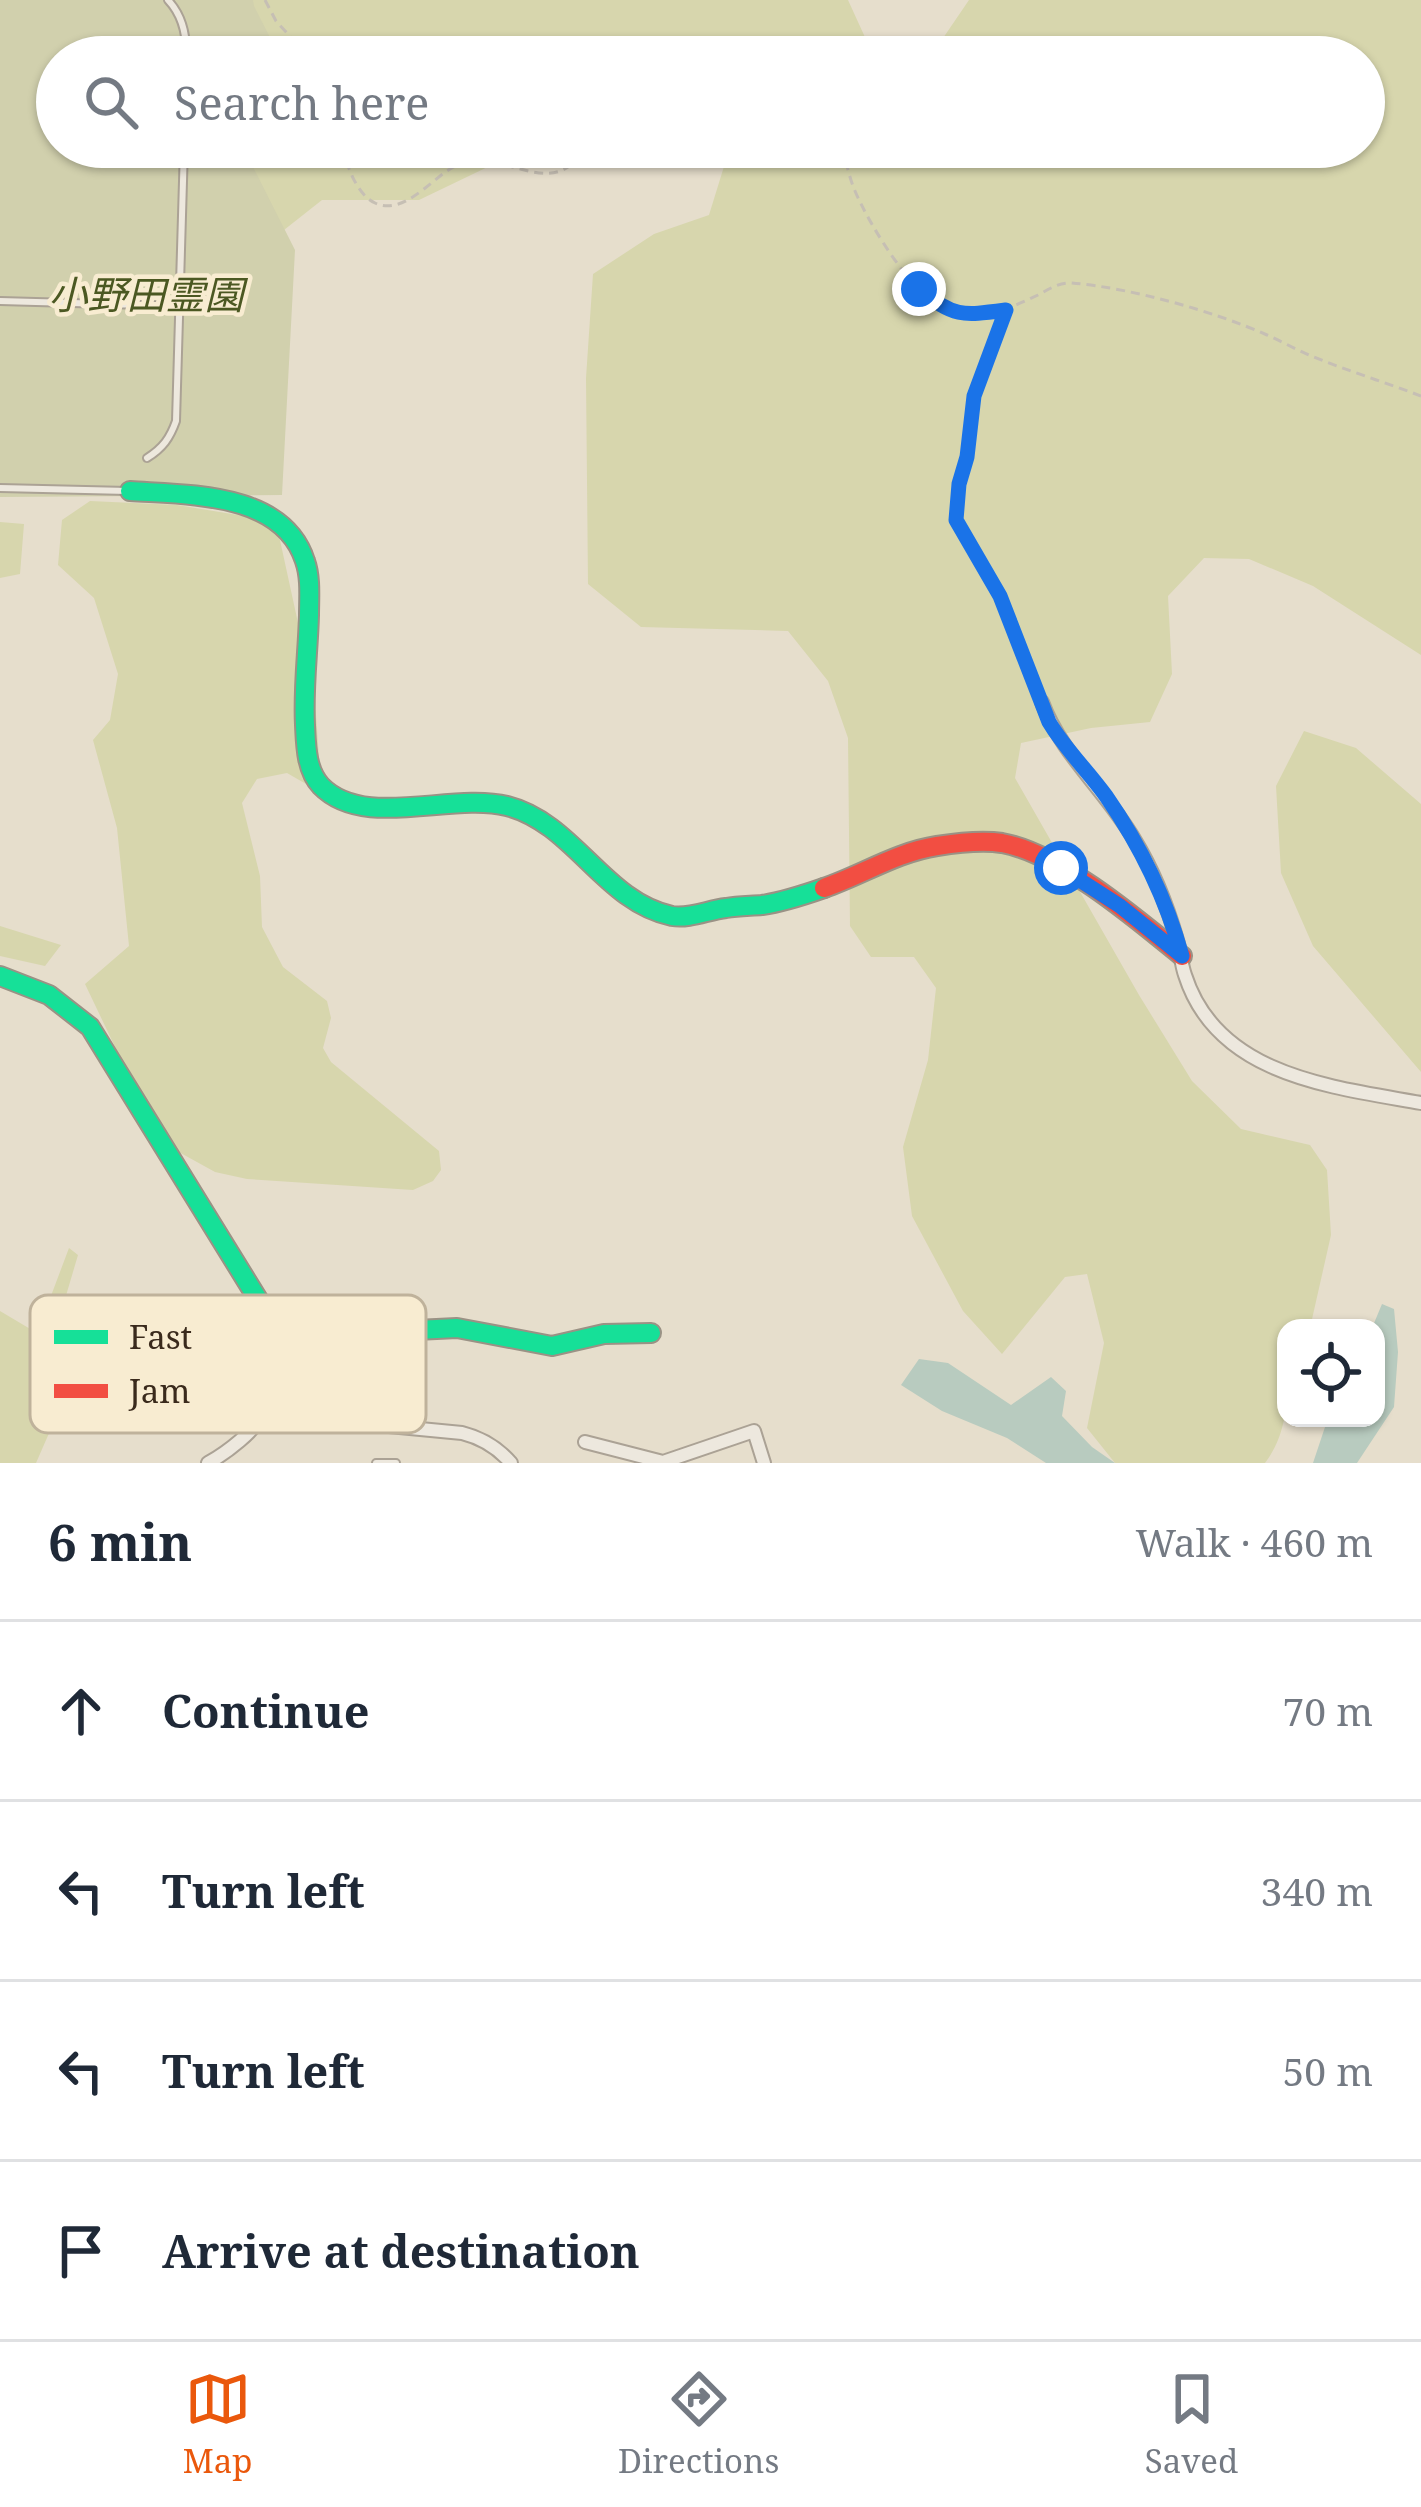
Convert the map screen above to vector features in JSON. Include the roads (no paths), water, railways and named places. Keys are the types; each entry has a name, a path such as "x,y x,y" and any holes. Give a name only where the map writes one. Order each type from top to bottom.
{"street":[{"path":"130,491 215,499 258,509 298,542 307,563 308,643 302,692 307,752 320,786 334,795 387,808 470,802 536,814 624,894 671,916 767,904 935,846 996,842 1061,868 1120,906 1182,956"},
{"path":"1042,702 1061,742 1134,839 1156,882 1187,981 1212,1027 1255,1060 1280,1071 1333,1087 1421,1102"},
{"path":"0,976 53,996 90,1027 255,1295"},
{"path":"426,1330 457,1328 552,1346 604,1334 651,1333"},
{"path":"426,1430 477,1437 512,1463"},
{"path":"586,1442 663,1463 754,1431 764,1463"},
{"path":"208,1463 246,1433"}],"lane":[{"path":"168,0 180,13 185,36"},
{"path":"147,458 170,438 176,421 183,168"},
{"path":"0,302 179,306"},
{"path":"0,488 130,491"},
{"path":"376,1463 396,1463"}],"park label":[{"name":"小野田霊園","path":"146,293"}]}
